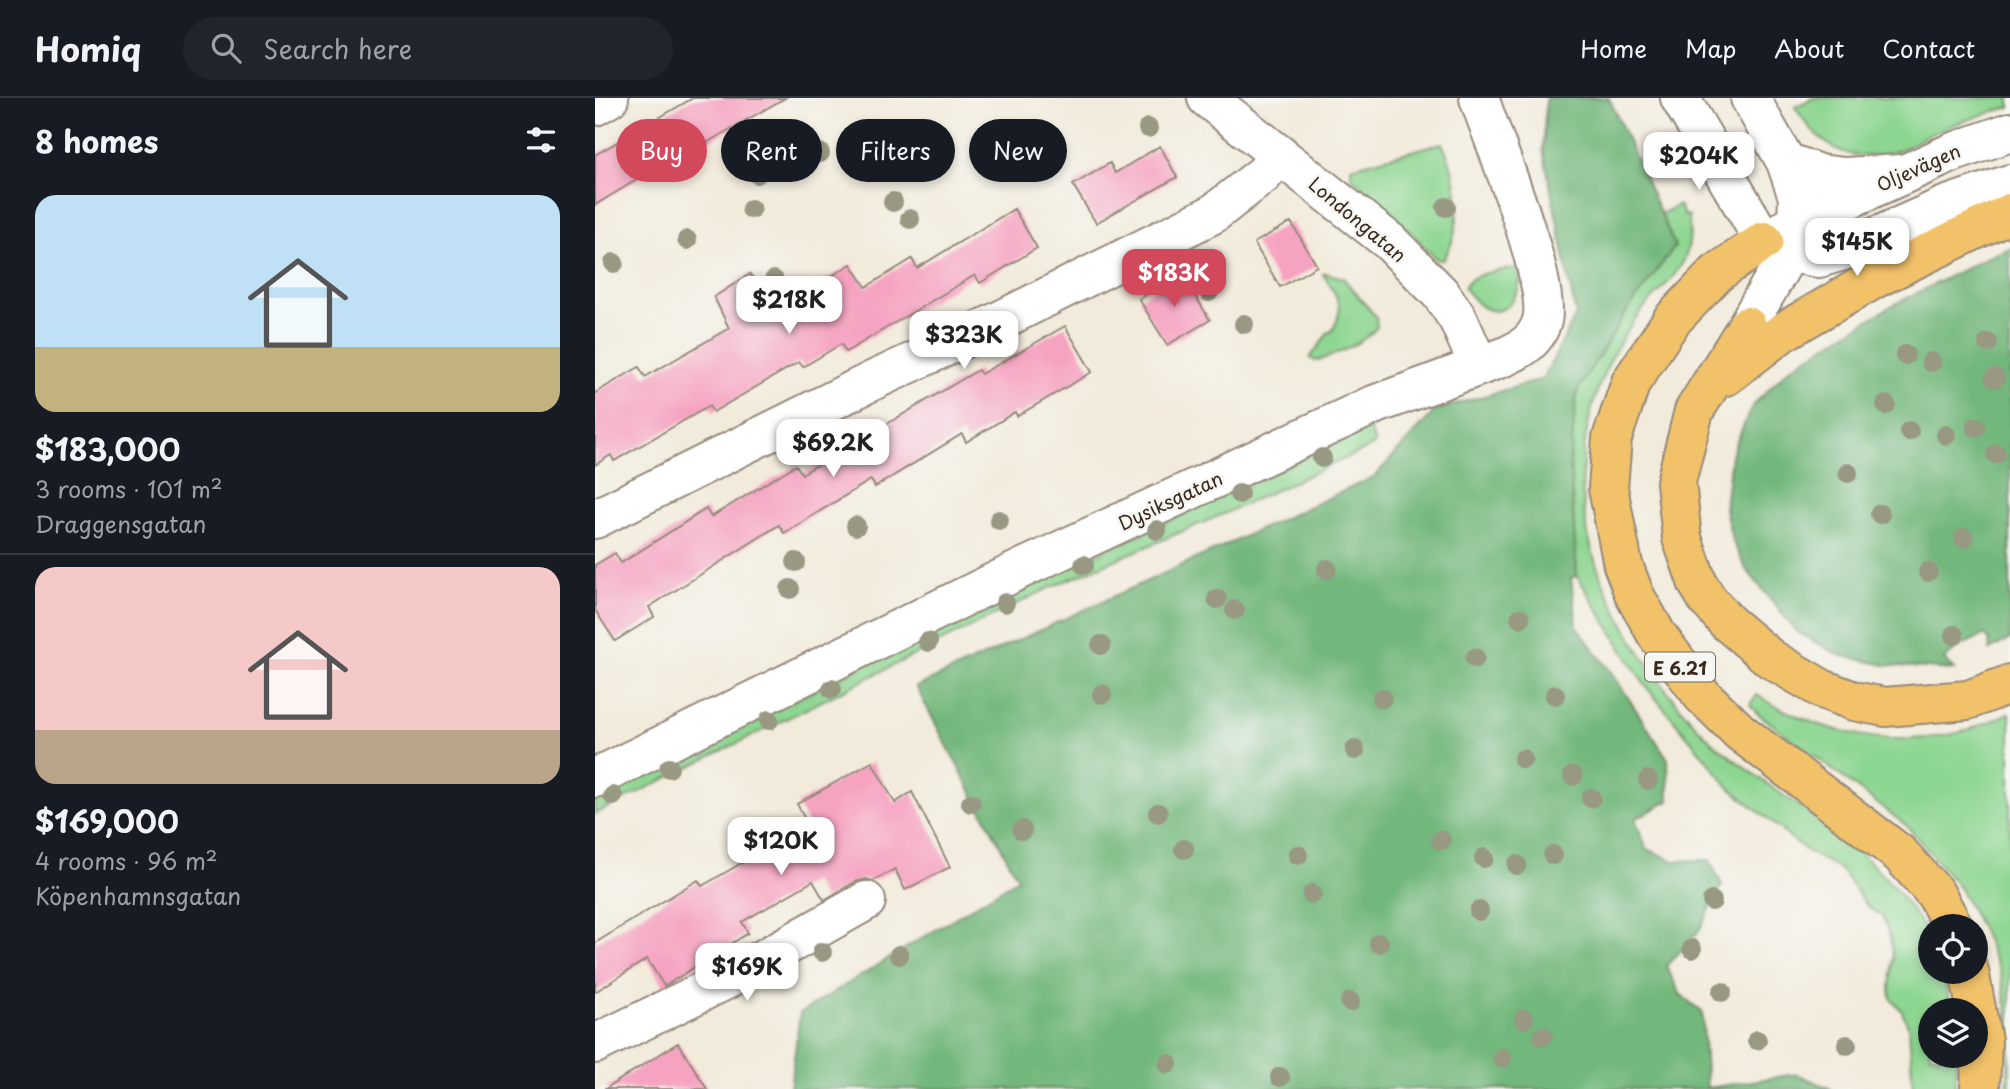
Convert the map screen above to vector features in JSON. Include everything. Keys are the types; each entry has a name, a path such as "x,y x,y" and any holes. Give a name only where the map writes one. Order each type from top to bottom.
{"highway":[{"path":"1701,398 1741,363 1783,332 1876,278 2010,213"},
{"name":"E 6.21","path":"1784,239 1717,273 1672,320 1631,382 1612,438 1608,488 1623,565 1635,596 1657,635 1702,695 1740,732 1900,854 1935,893 1946,914"},
{"path":"1747,326 1693,411 1679,460 1677,508 1682,538 1698,584 1727,622 1771,659 1822,689 1854,702 1885,707 1968,700 2010,684"},
{"path":"1973,984 1982,1040 1980,1089"}],"street":[{"path":"595,106 609,98"},
{"name":"Londongatan","path":"1207,98 1391,242 1441,294 1458,319 1479,366"},
{"path":"1680,98 1784,239 1819,258 1849,249 1945,206 2010,184"},
{"path":"1747,326 1784,239 1798,197 1786,162 1750,98"},
{"name":"Dysiksgatan","path":"595,778 1021,569 1371,406 1524,348 1537,334 1543,318 1540,284 1533,254 1484,102"},
{"name":"Oljevägen","path":"1784,239 1903,174 1970,144 2010,132"},
{"path":"595,519 1213,214 1264,174 1280,154"},
{"path":"1786,162 1819,174 1844,177 1903,174"},
{"path":"595,1044 726,981 866,901"}],"green space":[{"path":"1546,98 1609,98 1675,246 1624,315 1577,392 1570,461 1577,576 1571,578 1577,627 1614,676 1668,759 1669,801 1635,819 1647,849 1674,861 1710,860 1722,885 1699,931 1666,966 1680,994 1702,1012 1707,1088 1797,1074 1831,1089 790,1089 800,1013 1018,879 916,687 1374,477 1436,410 1543,379 1576,315 1543,150"},
{"path":"1813,98 2010,98 2010,107 1952,125 1899,150 1866,156 1838,150 1815,133 1795,107"},
{"path":"1442,143 1453,172 1457,202 1455,232 1443,260 1436,259 1391,212 1351,177 1351,167"},
{"path":"1679,205 1684,216 1688,215 1688,250 1675,274 1633,322 1613,355 1598,389 1588,425 1583,461 1583,498 1588,535 1599,571 1633,641 1692,721 1724,752 1860,853 1895,888 1918,919 1918,984 1945,984 1949,998 1918,998 1918,1068 1956,1068 1955,1089 1913,1089 1909,1028 1902,1011 1891,998 1893,957 1890,937 1882,916 1869,908 1840,869 1808,852 1730,788 1644,684 1577,576 1570,461 1577,392 1624,315 1675,246 1661,214"},
{"path":"2010,248 2010,639 1990,650 1989,639 1984,635 1962,645 1944,659 1954,670 1885,665 1839,655 1797,632 1746,569 1732,540 1725,508 1731,455 1752,406 1791,367 1891,306"},
{"path":"1521,267 1517,292 1508,306 1501,309 1493,311 1484,308 1464,288 1467,282 1480,275"},
{"path":"1323,274 1343,278 1376,317 1377,327 1349,348 1315,361 1310,358 1332,331 1339,314 1338,301"},
{"path":"1369,428 1375,442 1373,446 1221,515 1049,588 595,814 595,797 1015,592"},
{"path":"1757,695 1823,726 1871,737 1895,739 1952,734 2010,713 2010,1089 2007,1089 2009,1023 2001,974 1988,944 1988,914 1974,914 1959,887 1907,826 1756,712 1750,704"}],"building":[{"path":"693,98 785,98 748,119 721,119 721,135 707,143 707,119 657,119"},
{"path":"616,143 616,182 633,182 595,205 595,155"},
{"path":"1160,146 1177,177 1096,223 1073,185 1110,163 1115,173"},
{"path":"1014,209 1037,248 980,283 975,275 846,352 841,344 803,367 799,362 713,412 709,406 614,461 611,455 595,465 595,393 639,367 645,377 729,328 714,297 750,274 773,312 851,264 866,287 912,259 917,268"},
{"path":"1291,222 1317,266 1280,287 1254,243"},
{"path":"1181,273 1210,320 1167,345 1139,299"},
{"path":"1065,326 1092,372 1017,416 1015,412 966,442 962,434 875,487 871,480 784,533 779,525 649,607 654,617 615,641 595,610 595,565 615,553 621,563 706,509 711,517 796,465 802,474 978,370 981,374"},
{"path":"872,762 895,803 912,792 950,867 905,890 895,869 873,881 866,879 855,882 824,900 813,881 742,922 748,933 668,984 664,986 647,959 595,992 595,943 698,880 702,886 808,825 797,804"},
{"path":"678,1043 707,1089 605,1089"}]}
